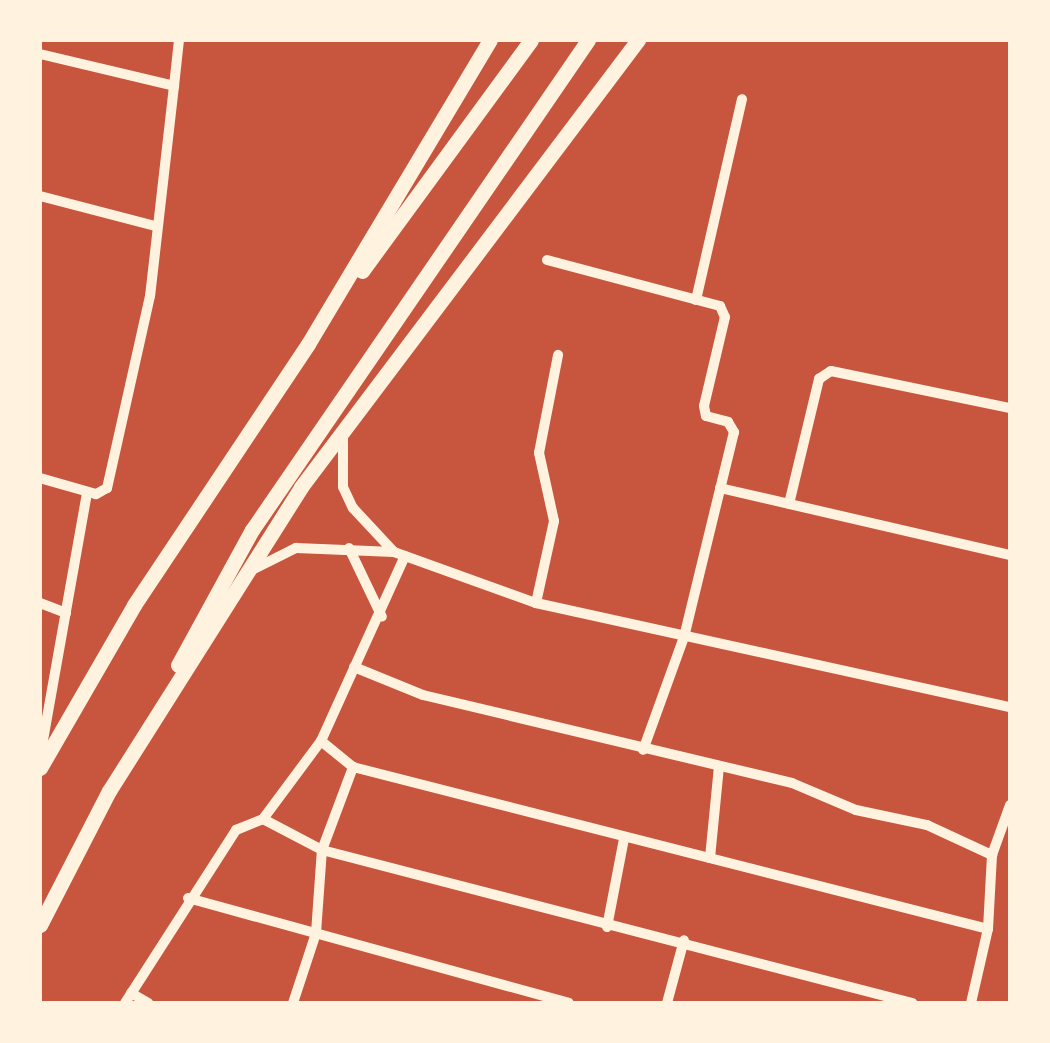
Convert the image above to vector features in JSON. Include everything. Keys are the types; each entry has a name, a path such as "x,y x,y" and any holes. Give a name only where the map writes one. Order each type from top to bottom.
{"highway":[{"path":"40,768 134,606 308,344 490,40"},
{"path":"308,344 531,40"},
{"path":"40,925 252,530 588,40"},
{"path":"109,791 348,419 638,40"}],"street":[{"path":"40,478 87,492 107,488 150,296 179,40"},
{"path":"40,54 174,86"},
{"path":"696,300 742,98"},
{"path":"40,196 155,226"},
{"path":"547,260 720,306 725,317 704,406 706,416 728,422 734,432 684,637 643,750"},
{"path":"536,602 554,520 539,454 558,355"},
{"path":"789,504 818,379 831,371 1010,408"},
{"path":"348,419 339,448 343,487 353,508 400,554"},
{"path":"720,488 1010,555"},
{"path":"40,758 87,492"},
{"path":"247,573 296,548 349,548 400,554 536,602 1010,707"},
{"path":"349,548 382,618"},
{"path":"148,1003 128,998 188,898 236,830 262,819 321,742 354,666 382,618 400,554"},
{"path":"40,603 66,613"},
{"path":"354,666 422,695 719,767 928,825 992,855"},
{"path":"321,742 352,767 988,930"},
{"path":"293,1003 316,933 322,850 352,767"},
{"path":"710,858 719,767"},
{"path":"971,1003 988,930 992,855 1010,805"},
{"path":"262,819 322,850 607,927 684,940 912,1003"},
{"path":"607,927 624,838"},
{"path":"188,898 569,1003"},
{"path":"667,1003 684,940"}]}
